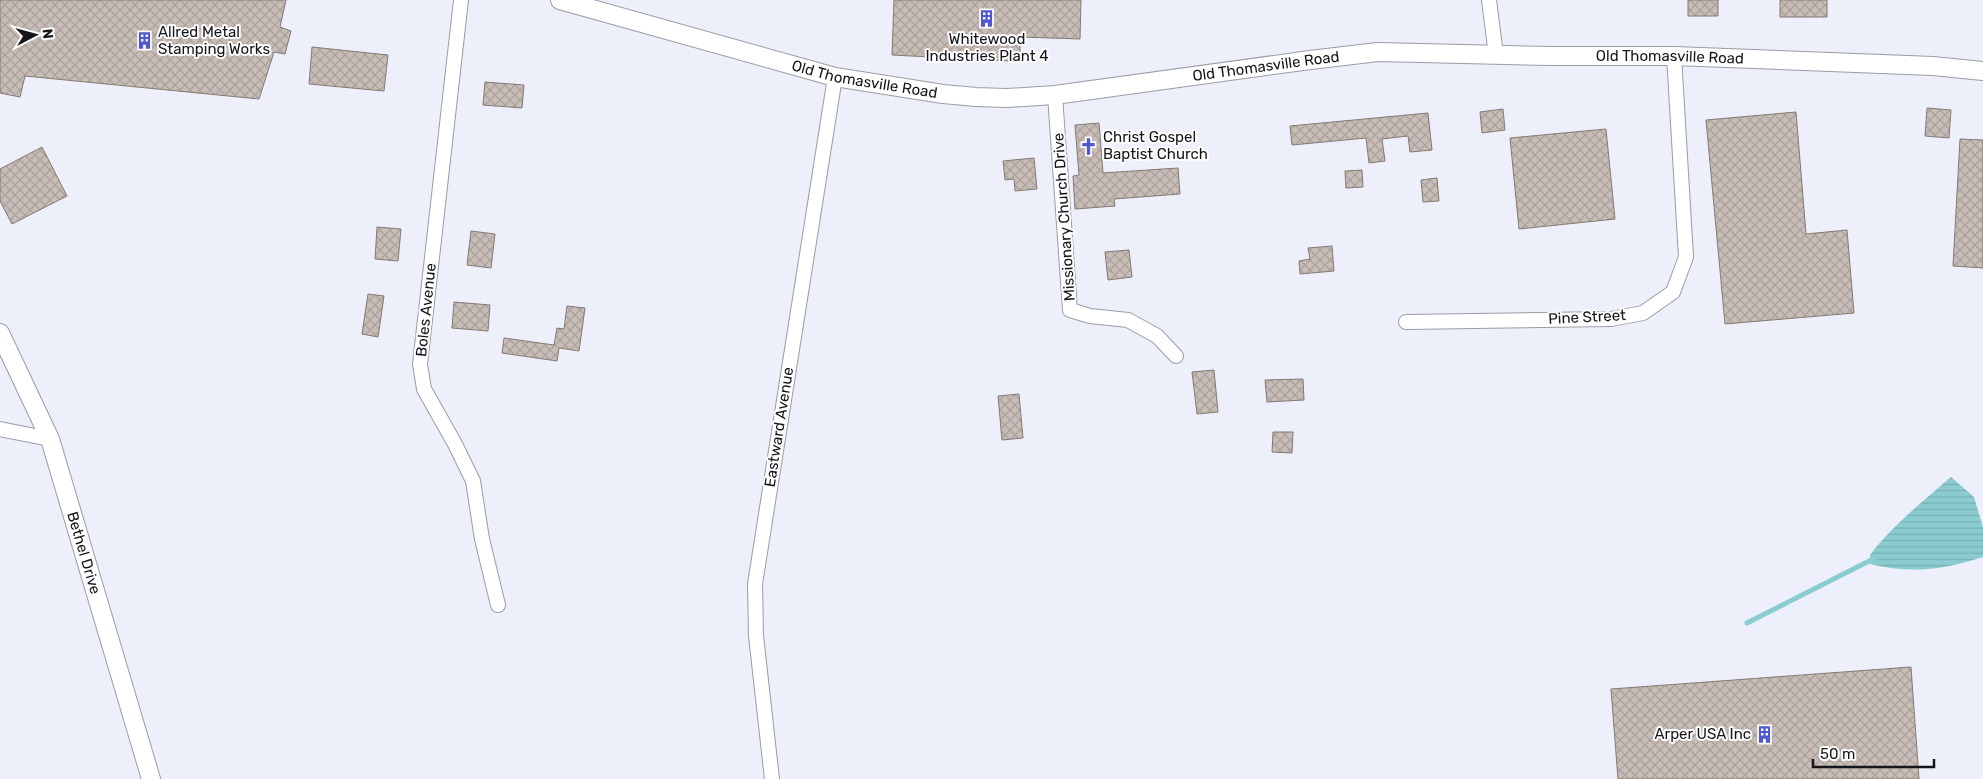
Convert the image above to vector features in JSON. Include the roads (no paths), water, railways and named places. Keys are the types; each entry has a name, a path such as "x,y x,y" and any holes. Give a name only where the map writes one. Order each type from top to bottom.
{"street":[{"name":"Boles Avenue","path":"461,0 420,364 424,389 456,444 473,481 482,539 498,605"},
{"name":"Old Thomasville Road","path":"560,0 835,77 943,94 976,97 1007,98 1055,95 1378,52 1674,56 1933,66 1983,71"},
{"path":"1489,0 1496,55"},
{"name":"Pine Street","path":"1406,322 1611,319 1643,313 1673,292 1686,257 1674,56"},
{"name":"Eastward Avenue","path":"772,779 756,636 756,584 835,77"},
{"name":"Missionary Church Drive","path":"1055,95 1070,310 1090,316 1128,320 1157,336 1176,356"},
{"name":"Bethel Drive","path":"0,333 50,439 151,779"},
{"path":"0,429 50,439"}],"water":[{"path":"1951,477 1974,497 1983,527 1983,557 1940,568 1913,570 1870,564 1870,555 1888,534"}],"waterway":[{"path":"1747,623 1875,558"}],"place":[{"name":"Whitewood Industries Plant 4","path":"987,18"},
{"name":"Allred Metal Stamping Works","path":"144,41"},
{"name":"Christ Gospel Baptist Church","path":"1089,146"},
{"name":"Arper USA Inc","path":"1765,734"}]}
